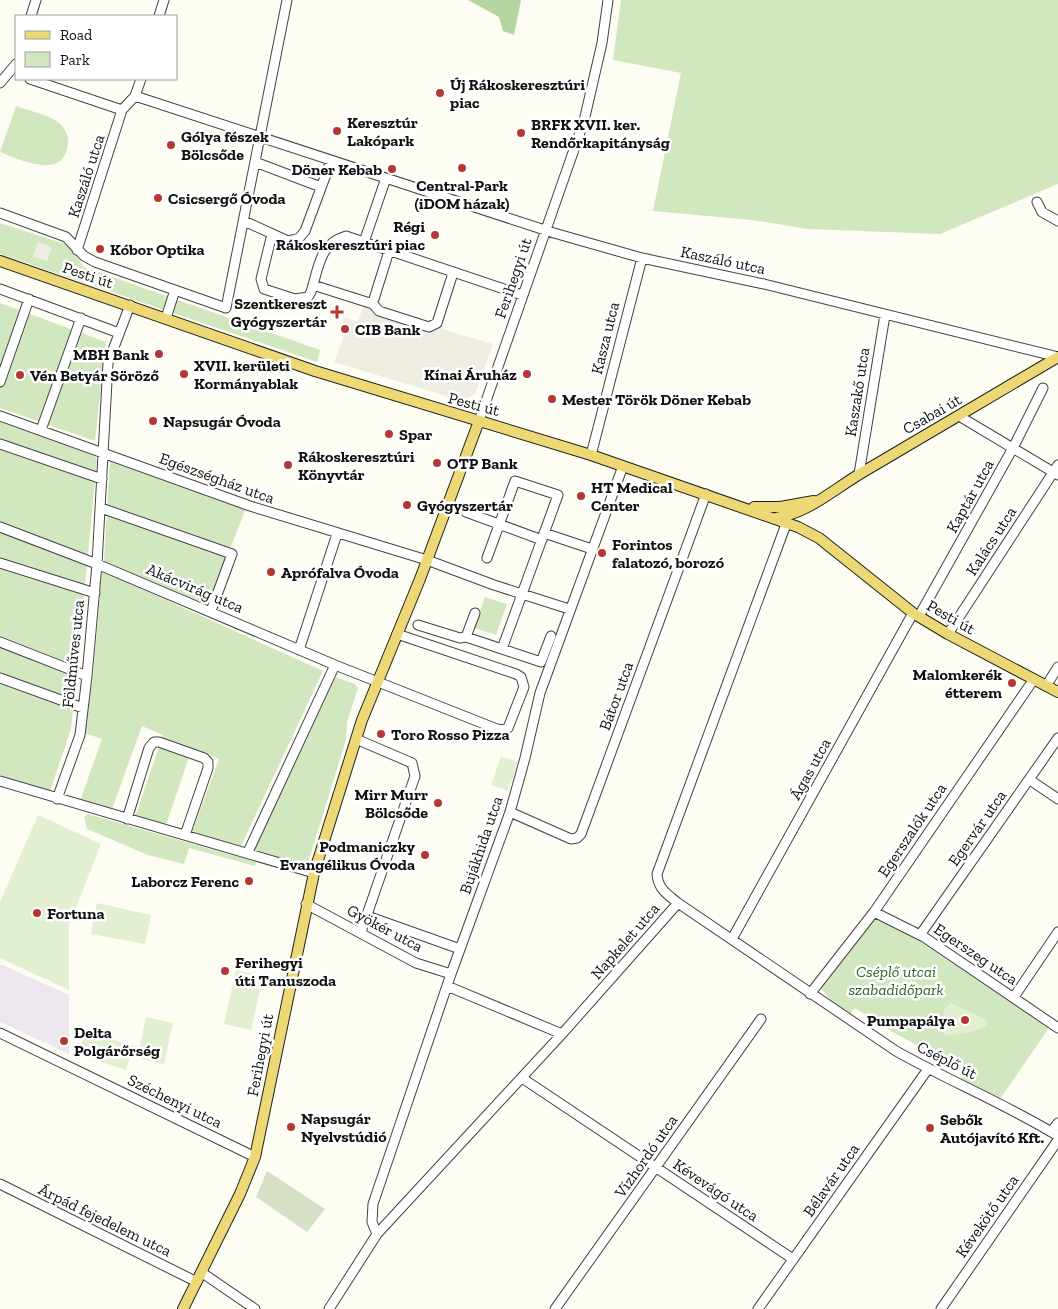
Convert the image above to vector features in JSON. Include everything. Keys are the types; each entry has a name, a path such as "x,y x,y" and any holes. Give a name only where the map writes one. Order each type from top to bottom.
{"main road":[{"name":"Pesti út","path":"0,260 315,371 591,455 798,527 819,538 916,614 948,634 1058,692"},
{"name":"Csabai út","path":"775,519 799,512 822,499 859,474 1058,357"},
{"name":"Ferihegyi út","path":"183,1309 240,1194 255,1157 306,904 314,873 376,682 427,560 480,421"},
{"name":"Csabai út","path":"738,505 775,508 822,499"},
{"path":"798,527 799,512"},
{"name":"Pesti út","path":"775,519 838,554"}],"street":[{"path":"31,15 36,0"},
{"path":"159,15 164,0"},
{"path":"286,0 244,221 288,241 299,238 306,231 331,161"},
{"name":"Ferihegyi út","path":"480,421 588,103 602,43 608,0"},
{"path":"0,82 12,72"},
{"path":"33,80 122,110"},
{"name":"Kaszáló utca","path":"77,250 122,110 135,96 141,80"},
{"name":"Kaszáló utca","path":"135,96 546,230 642,258 764,284 1058,357"},
{"path":"255,162 322,187"},
{"path":"364,242 386,178"},
{"path":"1037,202 1042,212 1058,221"},
{"name":"Pesti út","path":"0,214 66,237 77,250 95,262 226,308 244,221"},
{"path":"272,234 261,279 264,289 295,300 308,297 325,248 333,240 346,236 522,295"},
{"path":"374,300 389,251"},
{"name":"Kasza utca","path":"591,455 642,258"},
{"path":"313,285 372,304 379,311 429,327 436,323 453,273"},
{"path":"0,289 119,333"},
{"path":"166,318 176,290"},
{"path":"0,382 29,299"},
{"name":"Földműves utca","path":"57,798 80,734 95,593 108,363 130,305"},
{"name":"Kaszakő utca","path":"859,474 885,315"},
{"path":"41,430 81,318"},
{"name":"Kaptár utca","path":"916,614 1013,448 1043,388"},
{"name":"Egészségház utca","path":"0,416 250,506 427,560"},
{"path":"959,416 1056,471"},
{"path":"0,444 102,479"},
{"name":"Bujákhida utca","path":"377,1234 372,1222 373,1204 451,974 510,812 540,692 622,466"},
{"name":"Kalács utca","path":"948,634 1056,471"},
{"path":"487,558 515,481 558,495 502,649"},
{"name":"Bátor utca","path":"510,812 571,839 577,838 581,834 706,494"},
{"path":"101,508 232,554 211,612"},
{"path":"466,512 499,524 592,549"},
{"name":"Napkelet utca","path":"328,1309 377,1234 522,1078 678,903 662,890 657,874 785,526"},
{"name":"Akácvirág utca","path":"0,527 97,564 376,682"},
{"path":"299,650 337,534"},
{"path":"427,560 523,595 569,609"},
{"path":"0,563 95,593"},
{"path":"466,637 475,613"},
{"name":"Ágas utca","path":"732,939 916,614"},
{"path":"418,626 460,638 466,637 541,662 551,636"},
{"path":"376,682 497,729 506,730 511,724 524,687 521,678 516,674 397,634"},
{"path":"0,642 87,676"},
{"path":"248,852 335,666"},
{"path":"1046,686 1058,667"},
{"path":"0,678 83,708"},
{"name":"Egerszalók utca","path":"810,994 874,912 1034,679"},
{"name":"Egervár utca","path":"920,935 1058,738"},
{"path":"356,739 412,763 415,776 361,932"},
{"path":"127,819 149,748 154,742 159,742 204,758 208,762 208,768 185,835"},
{"path":"1030,780 1058,799"},
{"path":"0,781 127,819 248,852 314,873"},
{"name":"Cséplő út","path":"678,903 810,994 928,1069 995,1101 1055,1134"},
{"name":"Gyökér utca","path":"306,904 416,963 451,974"},
{"name":"Egerszeg utca","path":"874,912 920,935 1058,1028"},
{"path":"367,916 460,949"},
{"path":"1014,997 1058,932"},
{"path":"447,986 562,1034"},
{"name":"Vízhordó utca","path":"555,1309 761,1020"},
{"name":"Széchenyi utca","path":"0,1033 255,1157"},
{"name":"Bélavár utca","path":"758,1309 928,1069"},
{"name":"Kévevágó utca","path":"522,1078 793,1259"},
{"path":"1055,1134 1058,1123"},
{"name":"Kévekötő utca","path":"941,1309 1058,1140"},
{"name":"Árpád fejedelem utca","path":"0,1184 199,1277 255,1309"}],"shaded area":[{"path":"38,242 52,247 47,261 33,257"},
{"path":"366,297 382,302 380,308 430,324 431,321 443,326 442,329 493,344 475,394 463,401 334,362 347,328 342,326 345,317 358,322"},
{"path":"0,964 69,995 69,1054 0,1022"}],"green space":[{"path":"468,0 521,0 514,35 503,31 499,17"},
{"path":"621,0 1058,0 1058,184 940,234 808,229 752,220 653,211 681,73 613,60"},
{"path":"16,106 49,117 63,127 67,135 68,144 65,155 58,162 50,165 40,165 0,152"},
{"path":"0,223 68,245 84,267 320,350 317,362 0,254"},
{"path":"0,303 106,342 95,441 0,408"},
{"path":"0,421 93,454 97,460 71,729 50,791 0,775"},
{"path":"110,457 246,508 208,605 104,562"},
{"path":"102,571 323,671 241,846 192,832 219,759 192,748 166,825 135,817 163,735 142,726 112,809 80,801 102,739 84,733 93,678"},
{"path":"485,597 507,604 496,635 474,628"},
{"path":"335,677 355,684 358,688 347,722 346,740 307,866 254,850 253,848"},
{"path":"501,756 518,762 508,791 491,785"},
{"path":"88,814 256,862 255,866 189,848 184,864 148,855 87,829 84,817"},
{"name":"Fortuna","path":"38,815 101,844 69,925 69,990 0,958 0,902"},
{"path":"97,903 151,915 145,944 91,934"},
{"name":"Cséplő utcai szabadidőpark","path":"876,917 922,942 1049,1028 1000,1099 961,1079 965,1071 894,1033 855,1008 850,1014 831,1001 821,988"},
{"path":"236,970 263,976 251,1030 224,1024"},
{"name":"Pumpapálya","path":"951,1003 986,1019 987,1025 966,1033 944,1034 942,1029 944,1009"},
{"path":"146,1017 173,1023 164,1064 137,1058"},
{"path":"86,1031 134,1046 126,1070 78,1054"},
{"path":"267,1171 325,1209 307,1232 256,1197"}],"place":[{"name":"Új Rákoskeresztúri piac","path":"440,93"},
{"name":"Keresztúr Lakópark","path":"337,131"},
{"name":"BRFK XVII. ker. Rendőrkapitányság","path":"521,133"},
{"name":"Gólya fészek Bölcsőde","path":"171,145"},
{"name":"Central-Park (iDOM házak)","path":"462,168"},
{"name":"Döner Kebab","path":"392,169"},
{"name":"Csicsergő Óvoda","path":"158,198"},
{"name":"Régi Rákoskeresztúri piac","path":"435,235"},
{"name":"Kóbor Optika","path":"100,249"},
{"name":"Szentkereszt Gyógyszertár","path":"337,312"},
{"name":"CIB Bank","path":"345,329"},
{"name":"MBH Bank","path":"159,354"},
{"name":"XVII. kerületi Kormányablak","path":"184,374"},
{"name":"Kínai Áruház","path":"527,374"},
{"name":"Vén Betyár Söröző","path":"20,375"},
{"name":"Mester Török Döner Kebab","path":"552,399"},
{"name":"Napsugár Óvoda","path":"153,421"},
{"name":"Spar","path":"389,434"},
{"name":"OTP Bank","path":"437,463"},
{"name":"Rákoskeresztúri Könyvtár","path":"288,465"},
{"name":"HT Medical Center","path":"581,496"},
{"name":"Gyógyszertár","path":"407,505"},
{"name":"Forintos falatozó, borozó","path":"602,553"},
{"name":"Aprófalva Óvoda","path":"271,572"},
{"name":"Malomkerék étterem","path":"1012,683"},
{"name":"Toro Rosso Pizza","path":"381,734"},
{"name":"Mirr Murr Bölcsőde","path":"438,803"},
{"name":"Podmaniczky Evangélikus Óvoda","path":"425,855"},
{"name":"Laborcz Ferenc","path":"249,881"},
{"name":"Fortuna","path":"37,913"},
{"name":"Ferihegyi úti Tanuszoda","path":"225,971"},
{"name":"Pumpapálya","path":"965,1020"},
{"name":"Delta Polgárőrség","path":"64,1041"},
{"name":"Napsugár Nyelvstúdió","path":"291,1127"},
{"name":"Sebők Autójavító Kft.","path":"930,1128"}]}
